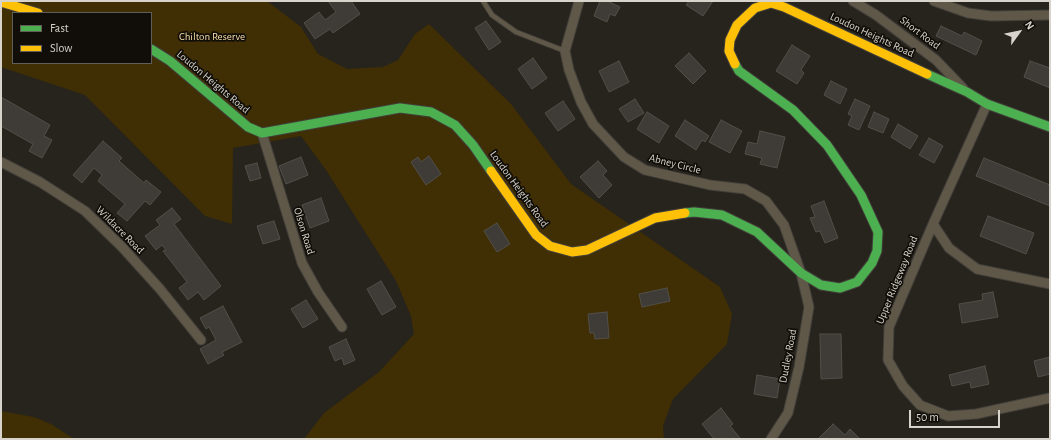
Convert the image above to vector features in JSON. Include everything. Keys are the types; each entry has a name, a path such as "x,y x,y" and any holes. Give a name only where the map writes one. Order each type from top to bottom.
{"street":[{"name":"Abney Circle","path":"579,1 565,51 569,70 581,102 590,119 624,157 645,170 710,185 746,189 766,201 784,225 801,273"},
{"name":"Short Road","path":"853,1 876,15 936,60 967,92"},
{"path":"934,1 968,13 992,16 1050,15"},
{"path":"1,2 35,12"},
{"name":"Loudon Heights Road","path":"152,50 170,61 248,127 262,133 400,108 431,112 455,125 473,145 536,235 550,246 572,252 587,250 655,218 694,212 722,215 757,232 788,259 801,273 821,285 840,288 857,282 872,264 877,251 878,232 861,195 827,145 793,110 738,71 729,51 730,40 736,25 755,8 771,3 791,10 967,92 987,104 1050,127"},
{"name":"Upper Ridgeway Road","path":"987,104 889,327 888,360 903,386 920,405 948,416 976,414 1050,398"},
{"name":"Olson Road","path":"262,133 302,263 318,292 342,327"},
{"name":"Wildacre Road","path":"1,162 40,182 85,211 122,247 160,289 201,340"},
{"path":"933,224 949,248 977,269 1050,284"},
{"name":"Dudley Road","path":"772,439 788,413 799,367 810,307 801,273"}],"lane":[{"path":"483,1 492,15 516,32 565,51"}],"green space":[{"name":"Chilton Reserve","path":"1,1 267,1 301,27 318,54 347,69 383,67 398,60 415,34 429,24 511,104 571,184 720,287 732,314 727,344 673,399 663,426 664,439 304,439 324,413 379,372 414,334 411,316 396,281 326,170 301,136 233,148 232,224 205,216 85,95 1,67"},
{"path":"1,411 34,417 51,424 74,439 1,439"}],"building":[{"path":"328,1 351,1 360,14 333,33 330,29 315,39 304,23 319,12 325,20 336,12"},
{"path":"600,1 607,1 620,7 615,16 610,14 607,22 594,16"},
{"path":"689,1 713,1 703,16 686,5"},
{"path":"486,21 501,42 489,50 475,28"},
{"path":"941,26 962,36 964,32 982,41 976,55 936,36"},
{"path":"792,45 810,56 801,70 804,73 797,84 776,71"},
{"path":"689,53 706,71 693,84 675,66"},
{"path":"533,58 547,78 532,89 518,69"},
{"path":"619,61 629,82 609,92 599,71"},
{"path":"1030,61 1050,68 1050,88 1024,77"},
{"path":"831,81 847,89 840,104 824,95"},
{"path":"1,97 50,125 44,136 52,140 42,158 29,151 33,144 1,126"},
{"path":"635,99 644,113 628,122 619,109"},
{"path":"855,99 870,106 859,130 848,125 852,116 848,114"},
{"path":"563,101 575,119 558,131 545,113"},
{"path":"647,112 669,126 659,143 637,129"},
{"path":"874,112 889,119 883,133 868,127"},
{"path":"685,120 709,136 705,142 702,140 696,150 675,136"},
{"path":"721,120 742,131 730,153 709,142"},
{"path":"898,124 918,136 910,149 891,137"},
{"path":"760,131 785,137 777,168 760,164 762,158 745,154 748,142 757,144"},
{"path":"929,138 943,146 934,163 919,155"},
{"path":"103,141 122,158 119,161 144,183 146,180 161,192 150,205 145,201 127,221 117,213 125,204 98,181 102,175 94,168 82,183 73,175"},
{"path":"429,156 441,174 426,185 411,162 418,157 421,162"},
{"path":"301,157 308,175 286,184 279,166"},
{"path":"984,158 1050,185 1050,206 976,176"},
{"path":"598,161 607,171 603,175 612,185 599,198 580,177"},
{"path":"257,163 261,178 250,181 245,166"},
{"path":"321,198 329,221 310,228 302,205"},
{"path":"824,201 838,238 825,243 820,231 816,232 810,218 815,217 811,206"},
{"path":"172,208 181,219 174,224 221,286 204,300 198,292 188,300 179,288 187,282 163,251 166,250 162,245 156,250 145,236 160,225 156,220"},
{"path":"988,216 1034,233 1026,254 980,236"},
{"path":"274,221 280,239 263,244 257,226"},
{"path":"497,223 510,244 497,252 484,231"},
{"path":"381,281 396,307 382,315 367,289"},
{"path":"667,288 670,301 642,307 639,294"},
{"path":"993,292 998,317 962,323 959,304 983,300 982,294"},
{"path":"306,300 318,319 303,328 291,309"},
{"path":"223,306 242,342 222,352 224,355 208,364 200,349 216,340 209,327 206,329 200,318"},
{"path":"607,312 609,338 595,339 594,333 590,333 588,314"},
{"path":"820,334 841,334 842,378 821,379"},
{"path":"346,339 355,360 344,365 342,358 335,361 329,347"},
{"path":"1050,357 1050,374 1038,377 1034,361"},
{"path":"985,366 989,384 971,388 970,382 952,386 949,375"},
{"path":"757,375 780,379 777,398 754,394"},
{"path":"721,408 733,424 730,426 740,438 739,439 714,439 702,424"},
{"path":"833,424 845,435 850,429 860,439 818,439"}],"traffic: fast":[{"path":"152,50 170,61 248,127 262,133 400,108 431,112 455,125 473,145 491,171"},
{"path":"685,213 694,212 722,215 757,232 801,273 821,285 840,288 857,282 872,263 877,251 878,232 861,195 827,145 793,110 739,71 735,64"},
{"path":"927,74 967,92 987,104 1050,127"}],"traffic: slow":[{"path":"1,2 35,12"},
{"path":"735,64 729,51 730,40 737,25 755,8 771,3 784,7 927,74"},
{"path":"491,171 536,235 550,246 572,252 587,250 655,218 685,213"}]}
